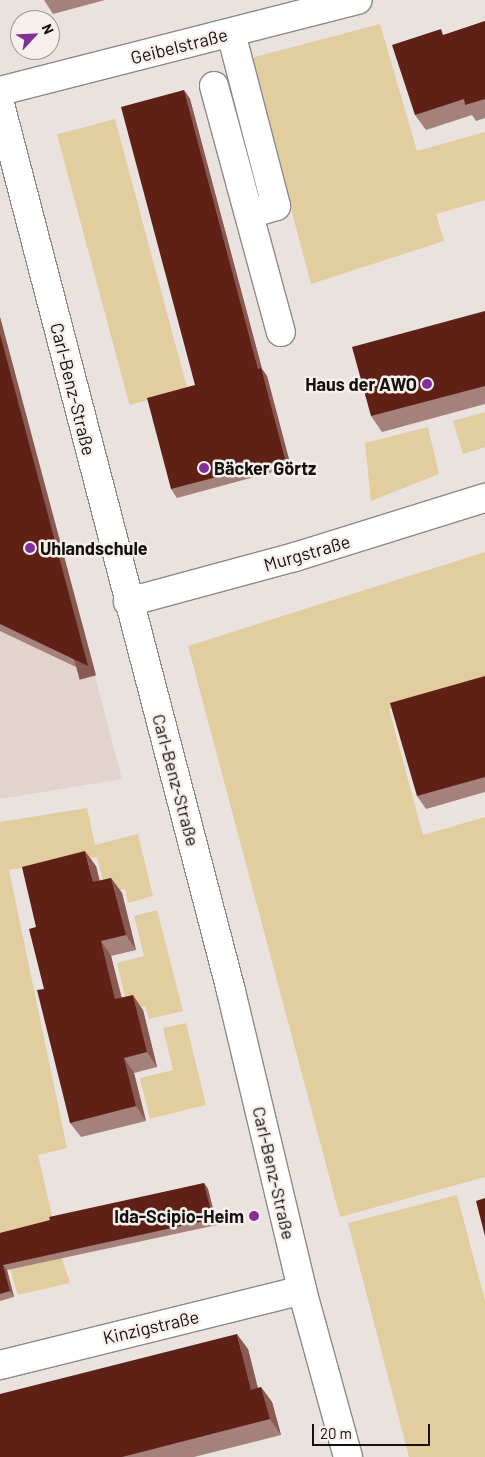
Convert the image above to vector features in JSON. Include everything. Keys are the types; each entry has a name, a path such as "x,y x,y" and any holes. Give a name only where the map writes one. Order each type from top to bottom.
{"street":[{"name":"Geibelstraße","path":"0,91 358,0"},
{"path":"231,33 276,206 249,214"},
{"path":"214,86 281,332"},
{"name":"Carl-Benz-Straße","path":"0,104 128,602 231,991 302,1290 348,1457"},
{"name":"Murgstraße","path":"128,602 295,557 485,498"},
{"name":"Kinzigstraße","path":"0,1365 302,1290"}],"shaded area":[{"path":"380,24 417,151 485,132 485,200 436,214 444,241 311,284 251,58"},
{"path":"115,119 187,389 130,405 57,135"},
{"name":"Uhlandschule","path":"0,317 122,779 0,799"},
{"path":"485,412 485,447 463,454 453,421"},
{"path":"428,427 439,474 371,501 365,443"},
{"path":"485,552 485,680 389,709 423,835 485,817 485,1177 340,1217 188,646"},
{"path":"87,808 95,845 138,834 153,896 128,903 125,889 106,893 97,857 9,870 67,1148 38,1155 62,1259 70,1283 18,1295 0,1237 0,822"},
{"path":"157,910 183,1011 149,1019 145,1006 128,1010 117,963 144,956 134,916"},
{"path":"186,1023 206,1105 150,1119 140,1078 173,1070 163,1028"},
{"path":"457,1195 485,1301 485,1457 409,1457 348,1223"}],"building":[{"path":"485,21 485,99 465,105 464,99 415,115 392,45 441,29 443,35"},
{"path":"184,90 258,369 261,368 285,459 171,489 147,398 195,385 121,107"},
{"name":"Haus der AWO","path":"485,311 485,386 371,416 352,347"},
{"path":"0,334 88,666 0,624"},
{"path":"485,676 485,777 417,796 390,703"},
{"path":"85,851 93,882 111,878 126,935 101,941 115,999 133,995 147,1052 124,1058 136,1106 70,1123 37,990 44,989 29,929 36,927 22,867"},
{"path":"204,1183 213,1219 3,1265 10,1291 0,1294 0,1233 50,1220 49,1217"},
{"path":"485,1198 485,1236 476,1201"},
{"path":"237,1334 251,1390 261,1387 270,1419 122,1457 0,1457 0,1394"}],"place":[{"name":"Haus der AWO","path":"427,384"},
{"name":"Bäcker Görtz","path":"204,468"},
{"name":"Uhlandschule","path":"30,548"},
{"name":"Ida-Scipio-Heim","path":"254,1216"}]}
